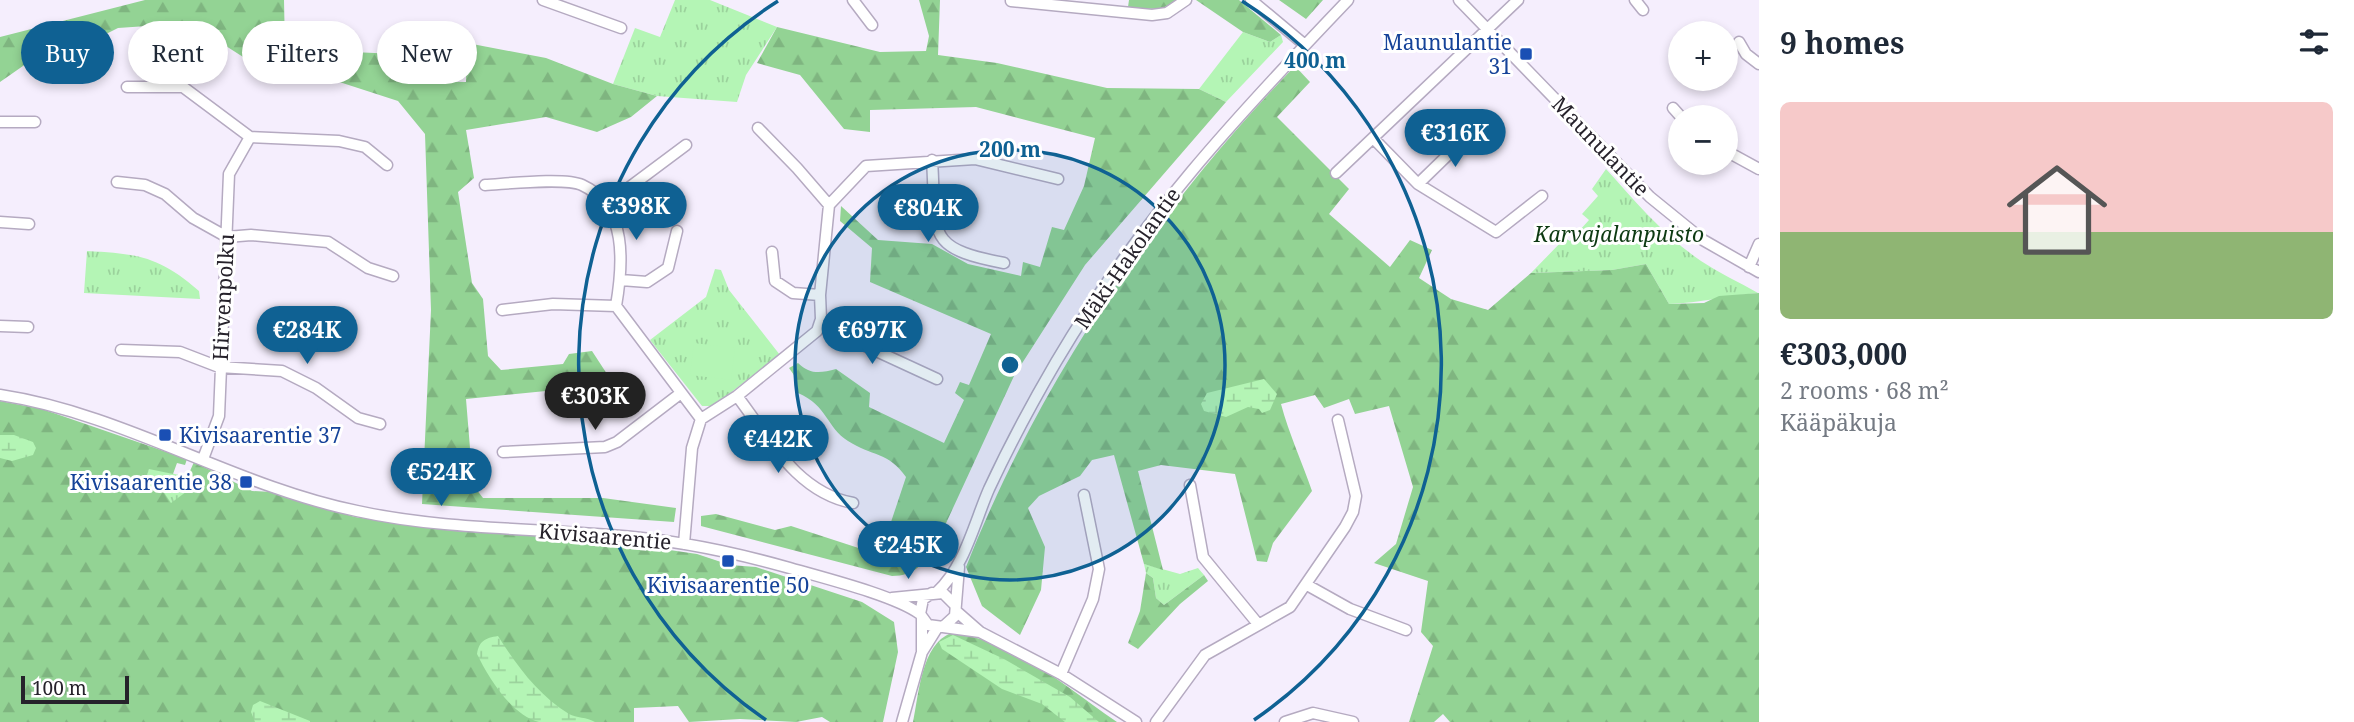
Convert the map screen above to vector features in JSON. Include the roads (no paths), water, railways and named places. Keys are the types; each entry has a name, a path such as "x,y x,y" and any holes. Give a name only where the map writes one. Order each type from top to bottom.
{"street":[{"path":"543,0 621,28"},
{"path":"853,0 873,25"},
{"path":"1012,1 1152,15 1167,13 1186,0"},
{"path":"1251,0 1305,45"},
{"name":"Mäki-Hakolantie","path":"934,593 946,584 961,555 1023,420 1093,303 1144,228 1195,163 1348,0"},
{"name":"Maunulantie","path":"1460,0 1650,197 1703,240 1754,269"},
{"path":"1336,173 1487,26 1518,0"},
{"path":"1635,0 1643,10"},
{"path":"1739,42 1746,54 1759,64"},
{"path":"127,87 183,87 210,104 250,138 339,141 365,147 387,165"},
{"path":"0,122 35,122"},
{"path":"758,128 797,167 829,205"},
{"path":"1418,184 1454,149 1464,132"},
{"name":"Hirvenpolku","path":"203,459 219,416 229,174 250,138"},
{"path":"1373,138 1418,184 1496,232 1542,196"},
{"path":"607,204 686,145"},
{"path":"1738,158 1759,169"},
{"path":"684,544 692,448 701,419 737,396 801,346 820,325 820,295 829,205 866,166 975,159 1058,178"},
{"path":"932,160 936,227 947,245 966,256 1004,263"},
{"path":"117,182 145,185 165,194 193,218 227,237 251,235 328,242 368,268 393,276"},
{"path":"485,185 533,182 581,184 607,204 617,228 621,249 621,280 616,306 701,419"},
{"path":"0,222 29,224"},
{"path":"621,280 647,282 668,268 677,231"},
{"path":"1754,269 1759,244"},
{"path":"772,252 775,281 793,293 820,295"},
{"path":"502,310 553,304 616,306"},
{"path":"820,325 937,379"},
{"path":"0,326 28,327"},
{"path":"121,350 180,352 219,367 282,371 316,388 358,418 380,424"},
{"path":"503,452 605,447 617,442 681,393"},
{"name":"Kivisaarentie","path":"0,395 54,406 307,498 381,516 612,535 684,544 764,561 888,598 921,616"},
{"path":"737,396 799,477 832,499 853,503"},
{"path":"1156,722 1205,655 1290,607 1353,512 1355,484 1339,420"},
{"path":"1190,485 1203,557 1258,624"},
{"path":"1061,674 1088,612 1099,569 1084,495"},
{"name":"Mäki-Hakolantie","path":"955,608 955,585 961,555"},
{"path":"1307,585 1350,609 1406,630"},
{"path":"902,722 922,652 923,599 934,593 948,596 955,608 981,632 1061,674 1136,722"},
{"name":"Kivisaarentie","path":"888,598 934,593"},
{"path":"922,652 940,628 952,621 955,608"},
{"path":"921,616 940,628 981,632"},
{"path":"1285,722 1313,713 1353,722"}],"place":[{"name":"Maunulantie 31","path":"1526,54"},
{"name":"Kivisaarentie 37","path":"165,435"},
{"name":"Kivisaarentie 38","path":"246,482"},
{"name":"Kivisaarentie 50","path":"728,561"}],"park label":[{"name":"Karvajalanpuisto","path":"1619,234"}]}
